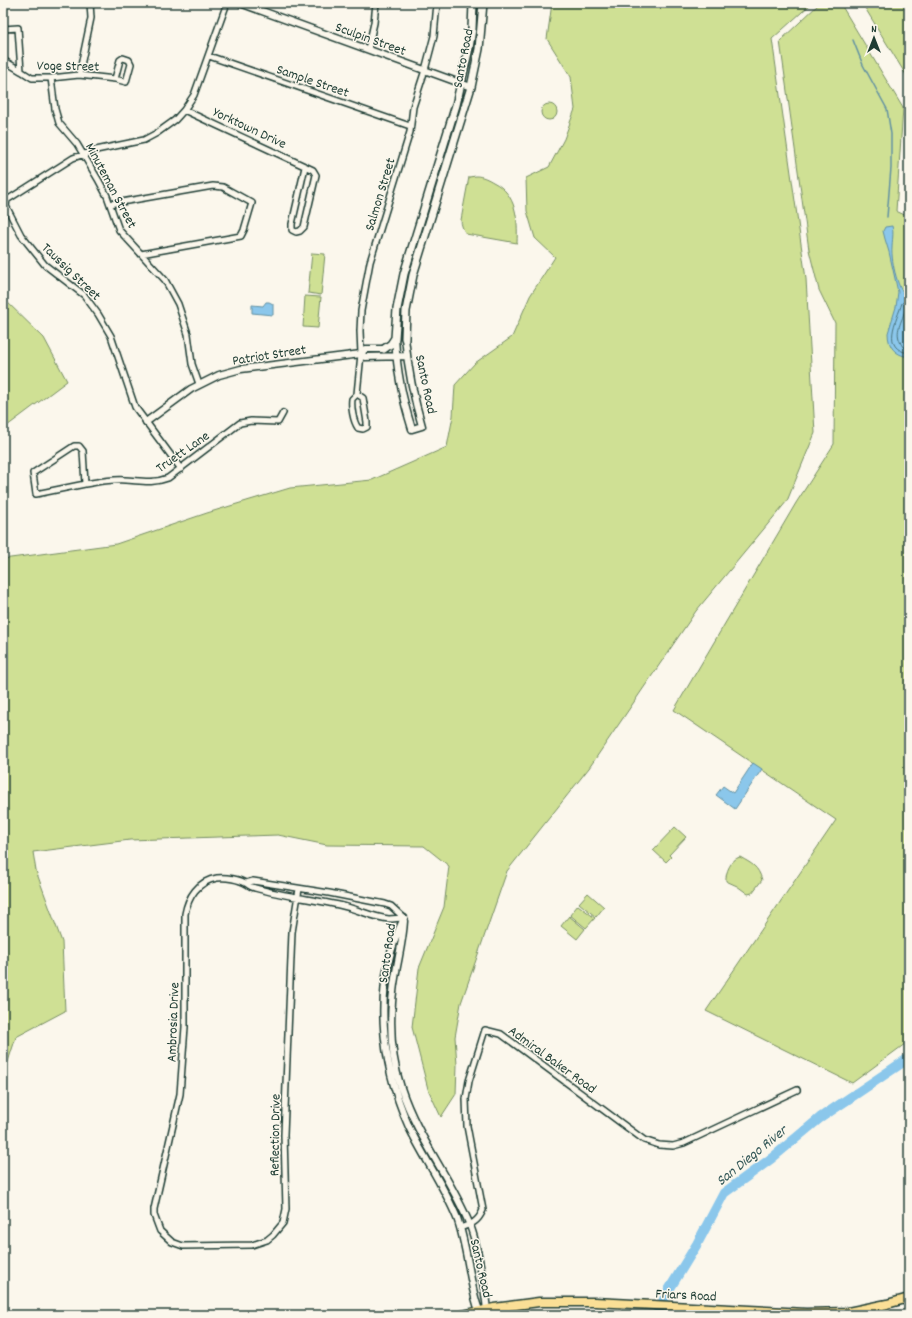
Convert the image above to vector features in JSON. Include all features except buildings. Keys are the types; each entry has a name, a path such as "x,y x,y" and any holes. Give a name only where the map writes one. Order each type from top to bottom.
{"main road":[{"name":"Santo Road","path":"395,338 397,309 404,274 462,83 472,29 473,3"},
{"name":"Santo Road","path":"405,338 406,311 413,275 471,86 479,49 483,3"},
{"path":"384,349 391,344 395,338"},
{"name":"Friars Road","path":"462,1315 483,1313 539,1302 595,1302 806,1313 848,1312 909,1298"}],"street":[{"path":"79,75 91,18 90,3"},
{"name":"Taussig Street","path":"181,469 135,407 111,336 98,314 84,295 45,264 21,235 6,206 7,200 72,158 96,150 136,142 151,137 169,125 184,110 194,95 227,3"},
{"name":"Sculpin Street","path":"240,3 471,86"},
{"path":"368,49 374,23 376,3"},
{"name":"Salmon Street","path":"357,394 363,398 367,426 363,429 358,428 356,425 351,404 352,399 357,394 361,354 361,311 370,262 410,132 413,107 426,70 434,36 437,3"},
{"name":"Voge Street","path":"3,29 18,28 21,71"},
{"name":"Sample Street","path":"208,56 410,126"},
{"name":"Voge Street","path":"3,60 32,78 79,75 115,79 126,82 131,64 128,60 123,58 120,60 115,79"},
{"name":"Minuteman Street","path":"50,78 55,109 60,122 77,144 100,182 120,230 165,280 178,304 188,334 192,364 199,384"},
{"name":"Yorktown Drive","path":"184,110 313,170 316,174 304,227 300,231 296,232 292,230 292,224 305,167"},
{"path":"110,204 213,186 223,188 252,203 241,236 141,254"},
{"name":"Santo Road","path":"395,338 397,367 404,405 412,429 422,426 412,391 405,338"},
{"name":"Patriot Street","path":"361,354 365,349 384,349"},
{"name":"Patriot Street","path":"146,422 199,384 219,375 241,369 361,354 365,357 407,356"},
{"name":"Truett Lane","path":"84,484 83,451 79,446 74,446 33,473 36,494 103,481 124,480 158,482 168,478 181,469 240,424 251,421 278,422 283,413"},
{"name":"Ambrosia Drive","path":"154,1209 180,1094 185,1027 185,914 186,906 191,895 207,882 216,878 226,878 246,883 252,888 297,898 340,905 388,919 404,918"},
{"name":"Ambrosia Drive","path":"246,883 253,881 329,893 385,904 391,906 404,918"},
{"name":"Reflection Drive","path":"154,1209 154,1215 160,1231 172,1242 183,1246 259,1244 274,1235 283,1223 286,1209 284,1135 292,932 299,889"},
{"name":"Santo Road","path":"404,918 404,937 396,973 390,1019 393,1053 401,1088 416,1124 454,1191 470,1225 479,1261 483,1313"},
{"name":"Santo Road","path":"404,918 397,934 385,986 383,1017 386,1049 394,1087 409,1126 457,1218 483,1313"},
{"name":"Admiral Baker Road","path":"470,1225 480,1218 483,1206 467,1126 466,1099 469,1081 485,1030 501,1034 604,1110 619,1123 644,1140 659,1146 673,1146 684,1143 797,1090"},
{"path":"460,1228 470,1225"}],"green space":[{"path":"552,3 812,3 772,39 806,279 815,433 787,501 696,611 589,768 507,871 461,1003 455,1037 457,1065 456,1094 441,1117 428,1089 412,1027 419,968 444,907 449,866 424,846 327,845 278,835 130,840 33,852 36,871 62,942 65,1011 16,1037 3,1077 3,559 116,544 207,513 290,488 372,480 447,447 453,416 455,385 475,363 512,337 530,296 555,257 535,238 527,211 526,178 549,167 564,139 575,109 571,77 547,39"},
{"path":"820,3 840,3 903,108 896,211 909,217 909,1041 852,1083 706,1011 836,820 674,710 796,503 834,444 835,323 819,290 809,250 780,41"},
{"path":"862,3 909,3 909,89 906,75"},
{"path":"549,104 556,109 557,112 552,119 549,120 542,115 541,112 546,105"},
{"path":"476,176 487,179 501,187 507,193 516,216 517,243 466,234 462,227 461,220 469,177"},
{"path":"312,253 325,254 321,295 308,293"},
{"path":"305,296 321,297 318,328 303,327"},
{"path":"3,298 44,338 67,381 3,429"},
{"path":"675,827 686,837 669,855 671,857 666,862 653,850"},
{"path":"740,857 759,871 762,880 752,893 748,894 737,886 726,881 726,874 731,863"},
{"path":"588,893 604,907 596,917 579,903"},
{"path":"578,905 595,918 586,928 570,915"},
{"path":"569,916 585,929 577,939 561,926"}],"water":[{"path":"892,226 892,254 894,268 902,291 909,300 909,357 893,350 888,338 888,333 896,307 898,292 883,231 885,227"},
{"path":"266,302 273,304 273,315 252,313 252,305 263,306"},
{"path":"753,763 762,769 735,809 716,795 723,786 733,793"}],"waterway":[{"path":"853,40 863,65 887,109 891,134 891,168 887,217"},
{"name":"San Diego River","path":"657,1315 667,1293 697,1244 724,1193 772,1158 820,1118 909,1058"}]}
